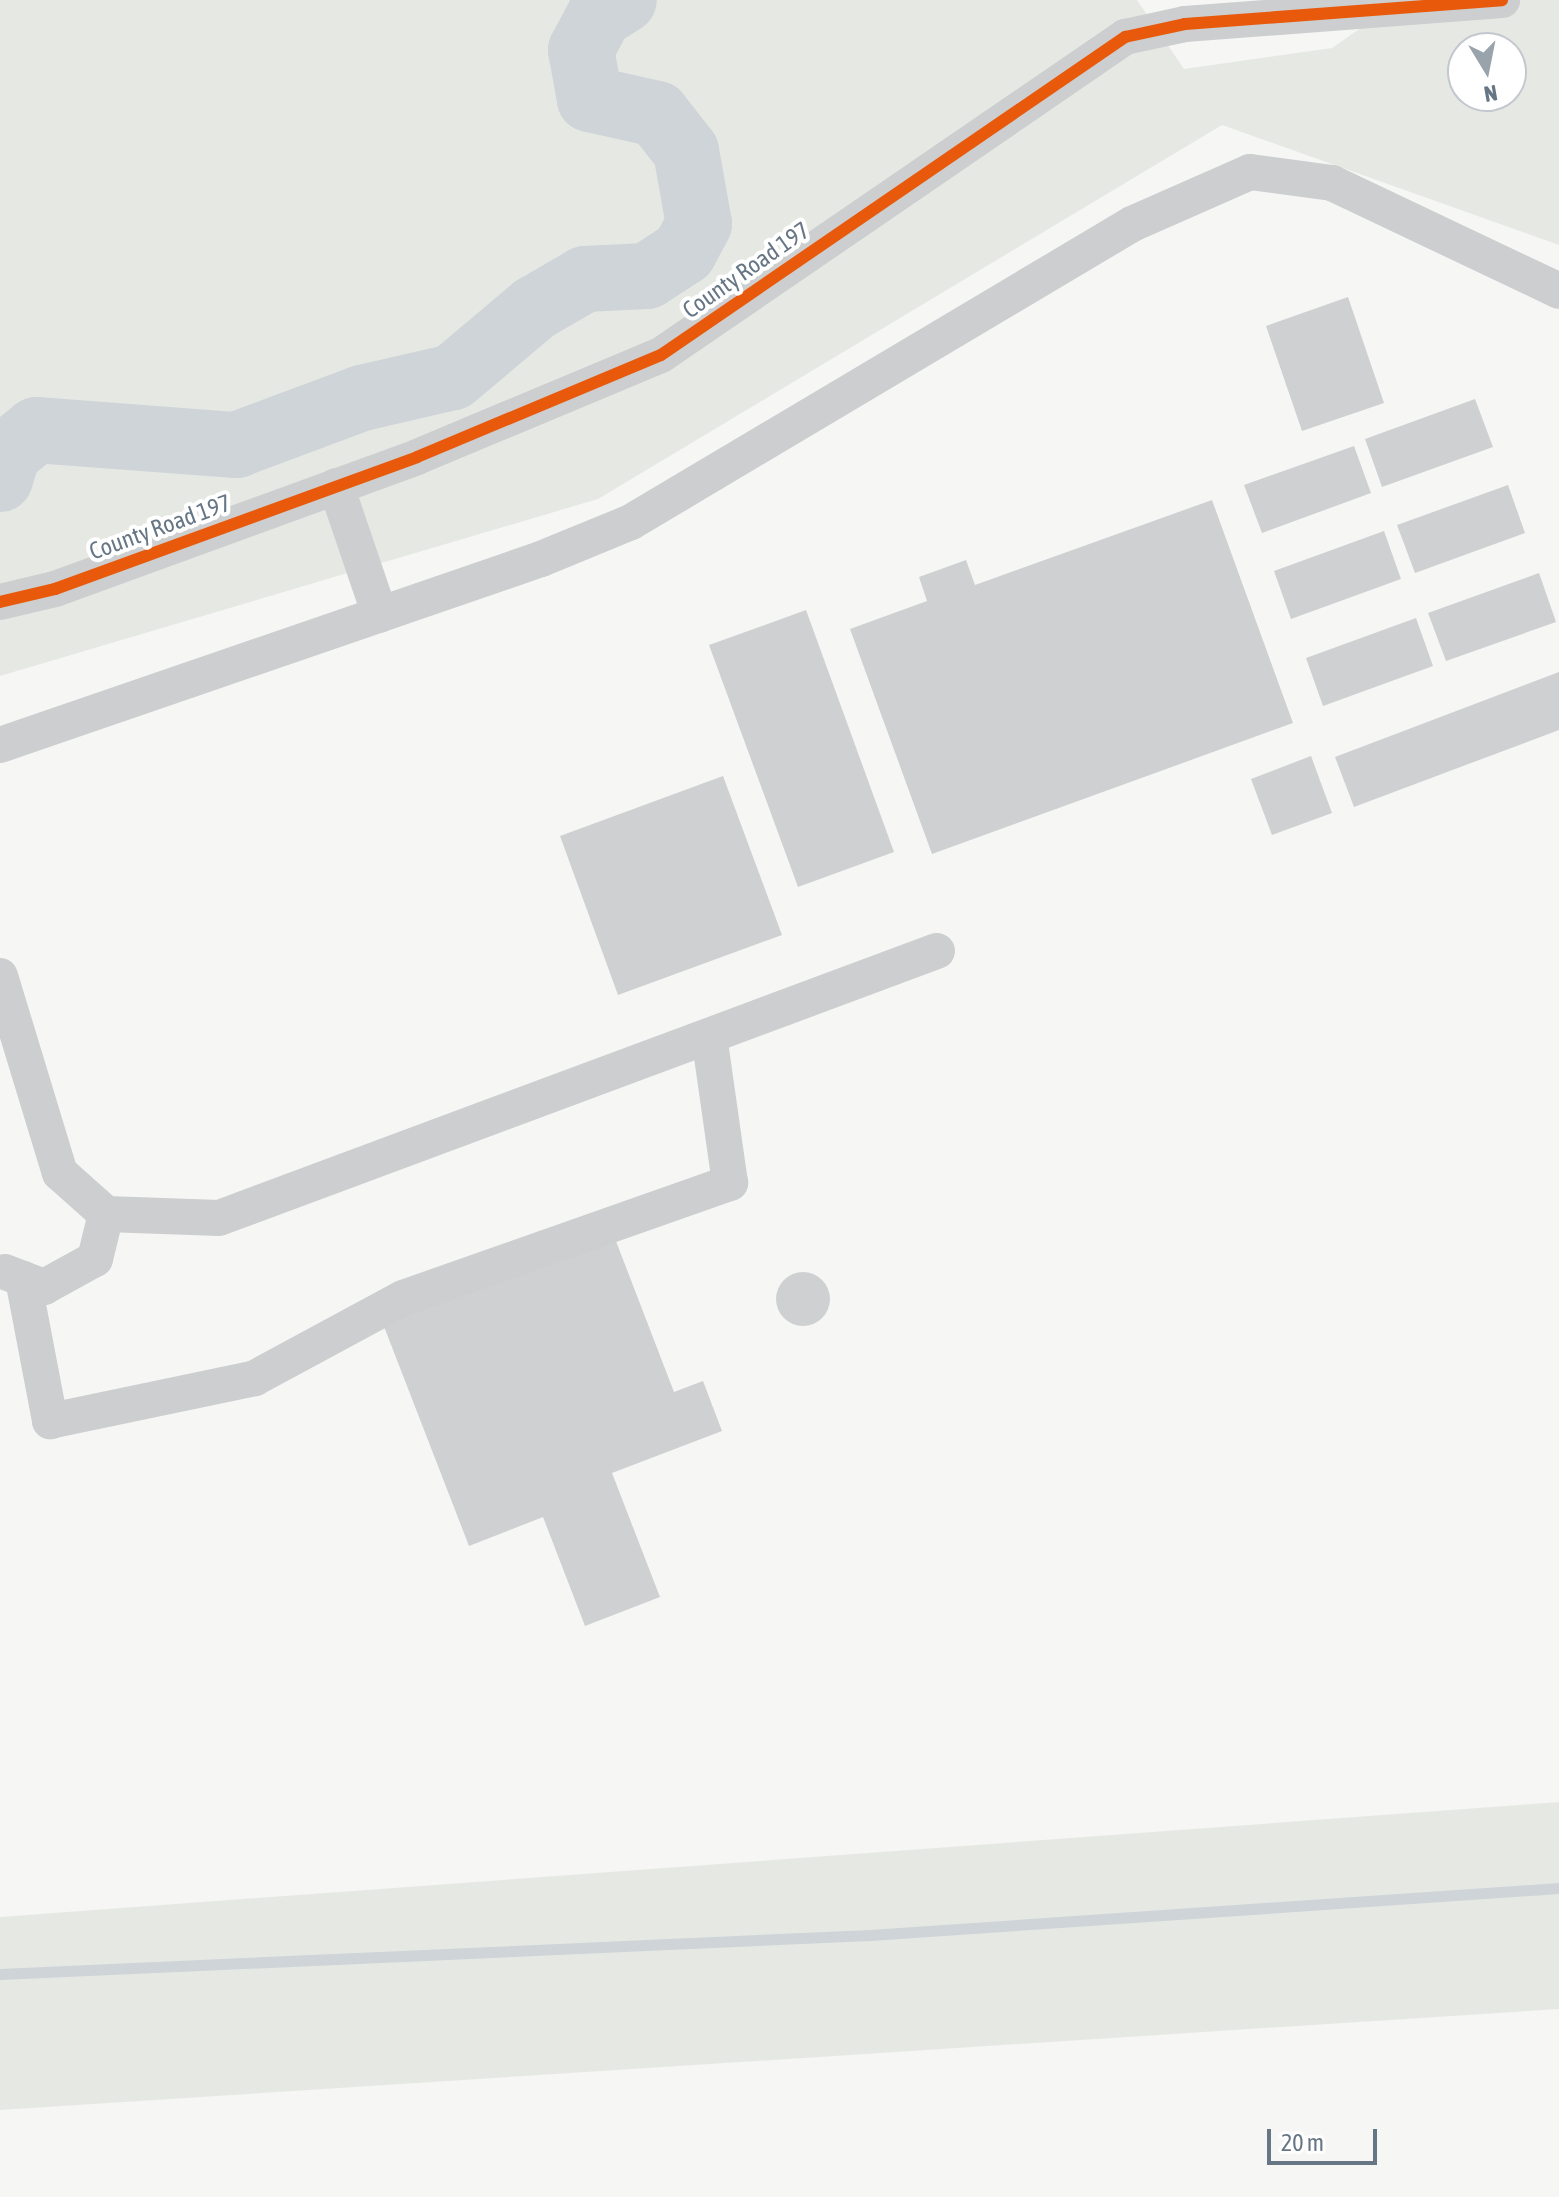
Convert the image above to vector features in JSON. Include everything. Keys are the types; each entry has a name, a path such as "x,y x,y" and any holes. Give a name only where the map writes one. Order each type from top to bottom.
{"street":[{"path":"1125,37 1170,0"},
{"name":"County Road 197","path":"0,602 55,589 336,486 661,355 1125,37 1185,24 1502,0"},
{"path":"0,745 380,615 631,522 1132,224 1250,172 1332,183 1559,291"},
{"path":"336,486 380,615"},
{"path":"0,976 60,1173 106,1214 219,1218 937,951"},
{"path":"12,1275 50,1421 255,1378 403,1298 730,1183 709,1036"},
{"path":"12,1275 44,1287 95,1259 106,1214"}],"shaded area":[{"path":"0,0 1137,0 1184,69 1332,48 1401,0 1559,0 1559,245 1222,125 598,499 0,676"},
{"path":"1559,1802 1559,2009 0,2110 0,1917"}],"building":[{"path":"1348,297 1384,403 1302,431 1266,326"},
{"path":"1475,399 1493,447 1382,487 1365,439"},
{"path":"1354,446 1371,493 1262,533 1244,485"},
{"path":"1508,485 1525,533 1415,573 1397,525"},
{"path":"1212,500 1293,723 932,854 850,629 927,601 919,577 966,560 975,585"},
{"path":"1384,531 1401,579 1291,619 1274,571"},
{"path":"1539,573 1556,622 1446,661 1428,613"},
{"path":"806,610 894,852 798,887 709,645"},
{"path":"1416,618 1433,666 1323,706 1306,658"},
{"path":"1559,672 1559,730 1354,807 1335,757"},
{"path":"1311,756 1332,813 1272,835 1251,779"},
{"path":"723,776 782,935 618,995 560,836"},
{"path":"614,1236 674,1392 703,1381 722,1431 612,1473 660,1597 585,1626 543,1517 469,1546 383,1324"},
{"path":"803,1272 822,1280 830,1299 822,1318 803,1326 784,1318 776,1299 784,1280"}],"waterway":[{"path":"0,479 8,453 36,430 236,445 362,398 453,377 535,308 585,279 647,276 684,252 699,224 686,151 657,114 590,99 581,50 600,15 624,0"},
{"path":"0,1974 870,1935 1559,1888"}],"cycle path":[{"path":"0,602 55,589 417,457 661,355 1125,37 1185,24 1502,0"}]}
